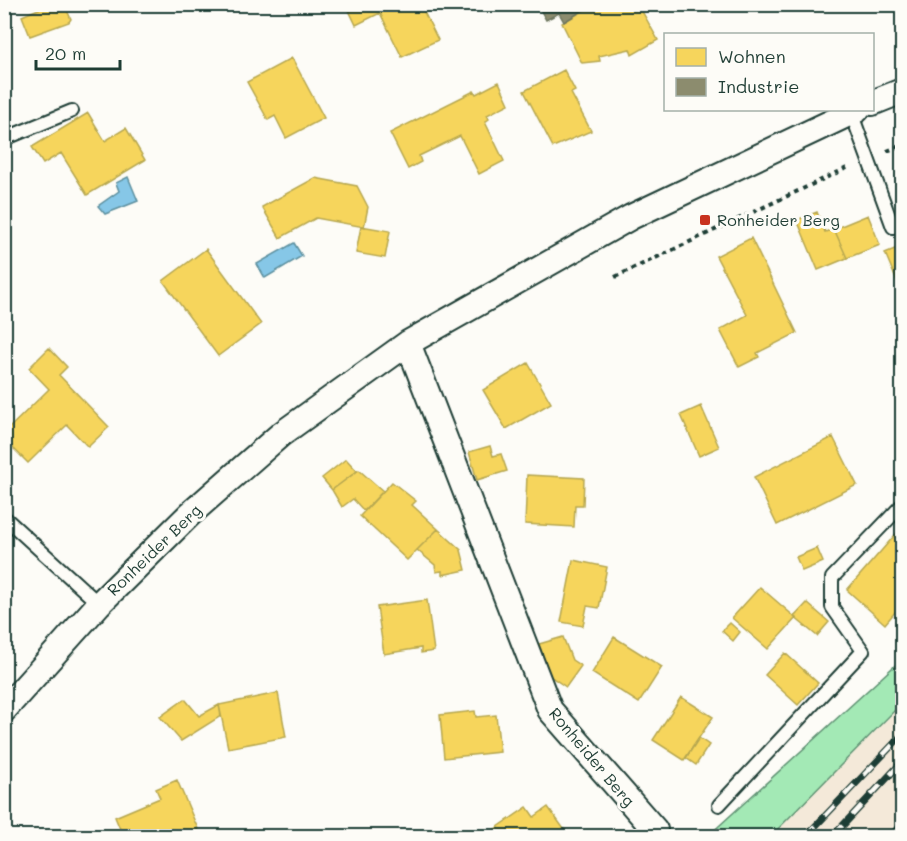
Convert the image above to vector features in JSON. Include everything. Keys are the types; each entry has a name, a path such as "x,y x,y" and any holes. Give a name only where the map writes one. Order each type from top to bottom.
{"street":[{"name":"Ronheider Berg","path":"874,102 903,91"},
{"name":"Ronheider Berg","path":"4,710 99,604 190,514 280,435 408,343 631,217 854,111"},
{"name":"Ronheider Berg","path":"408,343 550,711 655,830"}],"lane":[{"path":"4,140 72,111"},
{"path":"860,111 868,159 893,227"},
{"path":"719,805 863,651 832,607 832,578 903,505"},
{"name":"Ronheider Berg","path":"4,517 99,604"},
{"path":"897,837 903,830"}],"path":[{"path":"615,277 868,159 903,145"}],"shaded area":[{"path":"902,703 902,836 771,836 897,709"}],"green space":[{"path":"902,659 902,703 771,836 708,836"}],"water":[{"path":"128,177 138,201 105,214 98,206 119,191 116,183"},
{"path":"294,243 302,256 265,278 257,264"}],"building: Wohnen":[{"path":"50,4 64,4 71,19 69,22 30,36 22,16"},
{"path":"346,4 420,4 438,40 402,57 380,13 356,25"},
{"path":"609,4 638,4 658,40 632,55 630,49 599,56 600,61 582,63 562,23 588,8"},
{"path":"292,58 324,118 286,138 275,116 268,120 247,82"},
{"path":"564,70 575,91 571,93 591,131 553,147 524,91"},
{"path":"499,82 509,104 487,115 489,119 485,122 504,161 479,174 460,136 419,156 421,162 408,169 390,133 474,91 476,94"},
{"path":"88,113 105,141 126,128 145,160 87,195 61,153 43,164 32,147"},
{"path":"315,178 357,186 368,207 364,227 316,218 280,238 262,207"},
{"path":"817,212 825,232 834,229 847,258 818,270 797,220"},
{"path":"868,215 880,245 847,258 834,229"},
{"path":"361,226 390,231 385,258 356,253"},
{"path":"751,238 797,333 757,353 759,357 739,367 720,330 747,315 716,256"},
{"path":"902,246 902,282 898,284 885,253"},
{"path":"206,249 261,324 218,356 163,281"},
{"path":"49,348 67,367 59,375 109,427 88,447 67,425 28,463 4,439 4,433 49,389 29,368"},
{"path":"528,363 551,403 506,429 483,390"},
{"path":"701,406 719,447 699,456 681,415"},
{"path":"833,437 857,485 777,525 754,477"},
{"path":"490,446 493,456 501,454 507,471 477,480 469,452"},
{"path":"346,459 357,471 332,490 322,478"},
{"path":"359,470 383,491 364,511 353,499 342,507 332,490"},
{"path":"527,475 584,478 583,505 575,505 574,527 525,524"},
{"path":"392,482 416,501 412,505 438,529 407,560 360,516"},
{"path":"902,527 902,604 885,624 847,590"},
{"path":"438,529 461,550 466,570 442,575 442,571 436,572 435,565 417,550"},
{"path":"817,548 823,562 802,571 796,557"},
{"path":"573,560 607,567 599,608 587,606 583,626 561,622"},
{"path":"760,587 796,618 768,649 732,618"},
{"path":"427,600 434,651 421,653 421,648 384,654 377,607"},
{"path":"807,603 829,622 817,636 794,617"},
{"path":"730,623 740,632 733,641 722,631"},
{"path":"563,637 572,660 581,666 566,687 550,676 539,644"},
{"path":"614,637 662,667 639,703 592,673"},
{"path":"785,653 818,683 798,705 765,675"},
{"path":"278,693 286,737 228,748 219,705"},
{"path":"681,697 713,717 684,760 653,740"},
{"path":"185,699 199,716 219,705 221,716 181,741 160,717"},
{"path":"475,711 476,717 496,715 500,752 444,758 440,715"},
{"path":"699,738 709,745 696,765 686,758"},
{"path":"177,780 201,836 123,836 115,817 160,798 156,789"},
{"path":"527,807 534,817 548,807 569,836 489,836 488,834"}],"building: Industrie":[{"path":"537,4 576,4 582,11 564,22 559,13 546,20"}],"railway":[{"path":"806,836 902,735"},
{"path":"833,836 902,762"}],"place":[{"name":"Ronheider Berg","path":"705,220"}]}
